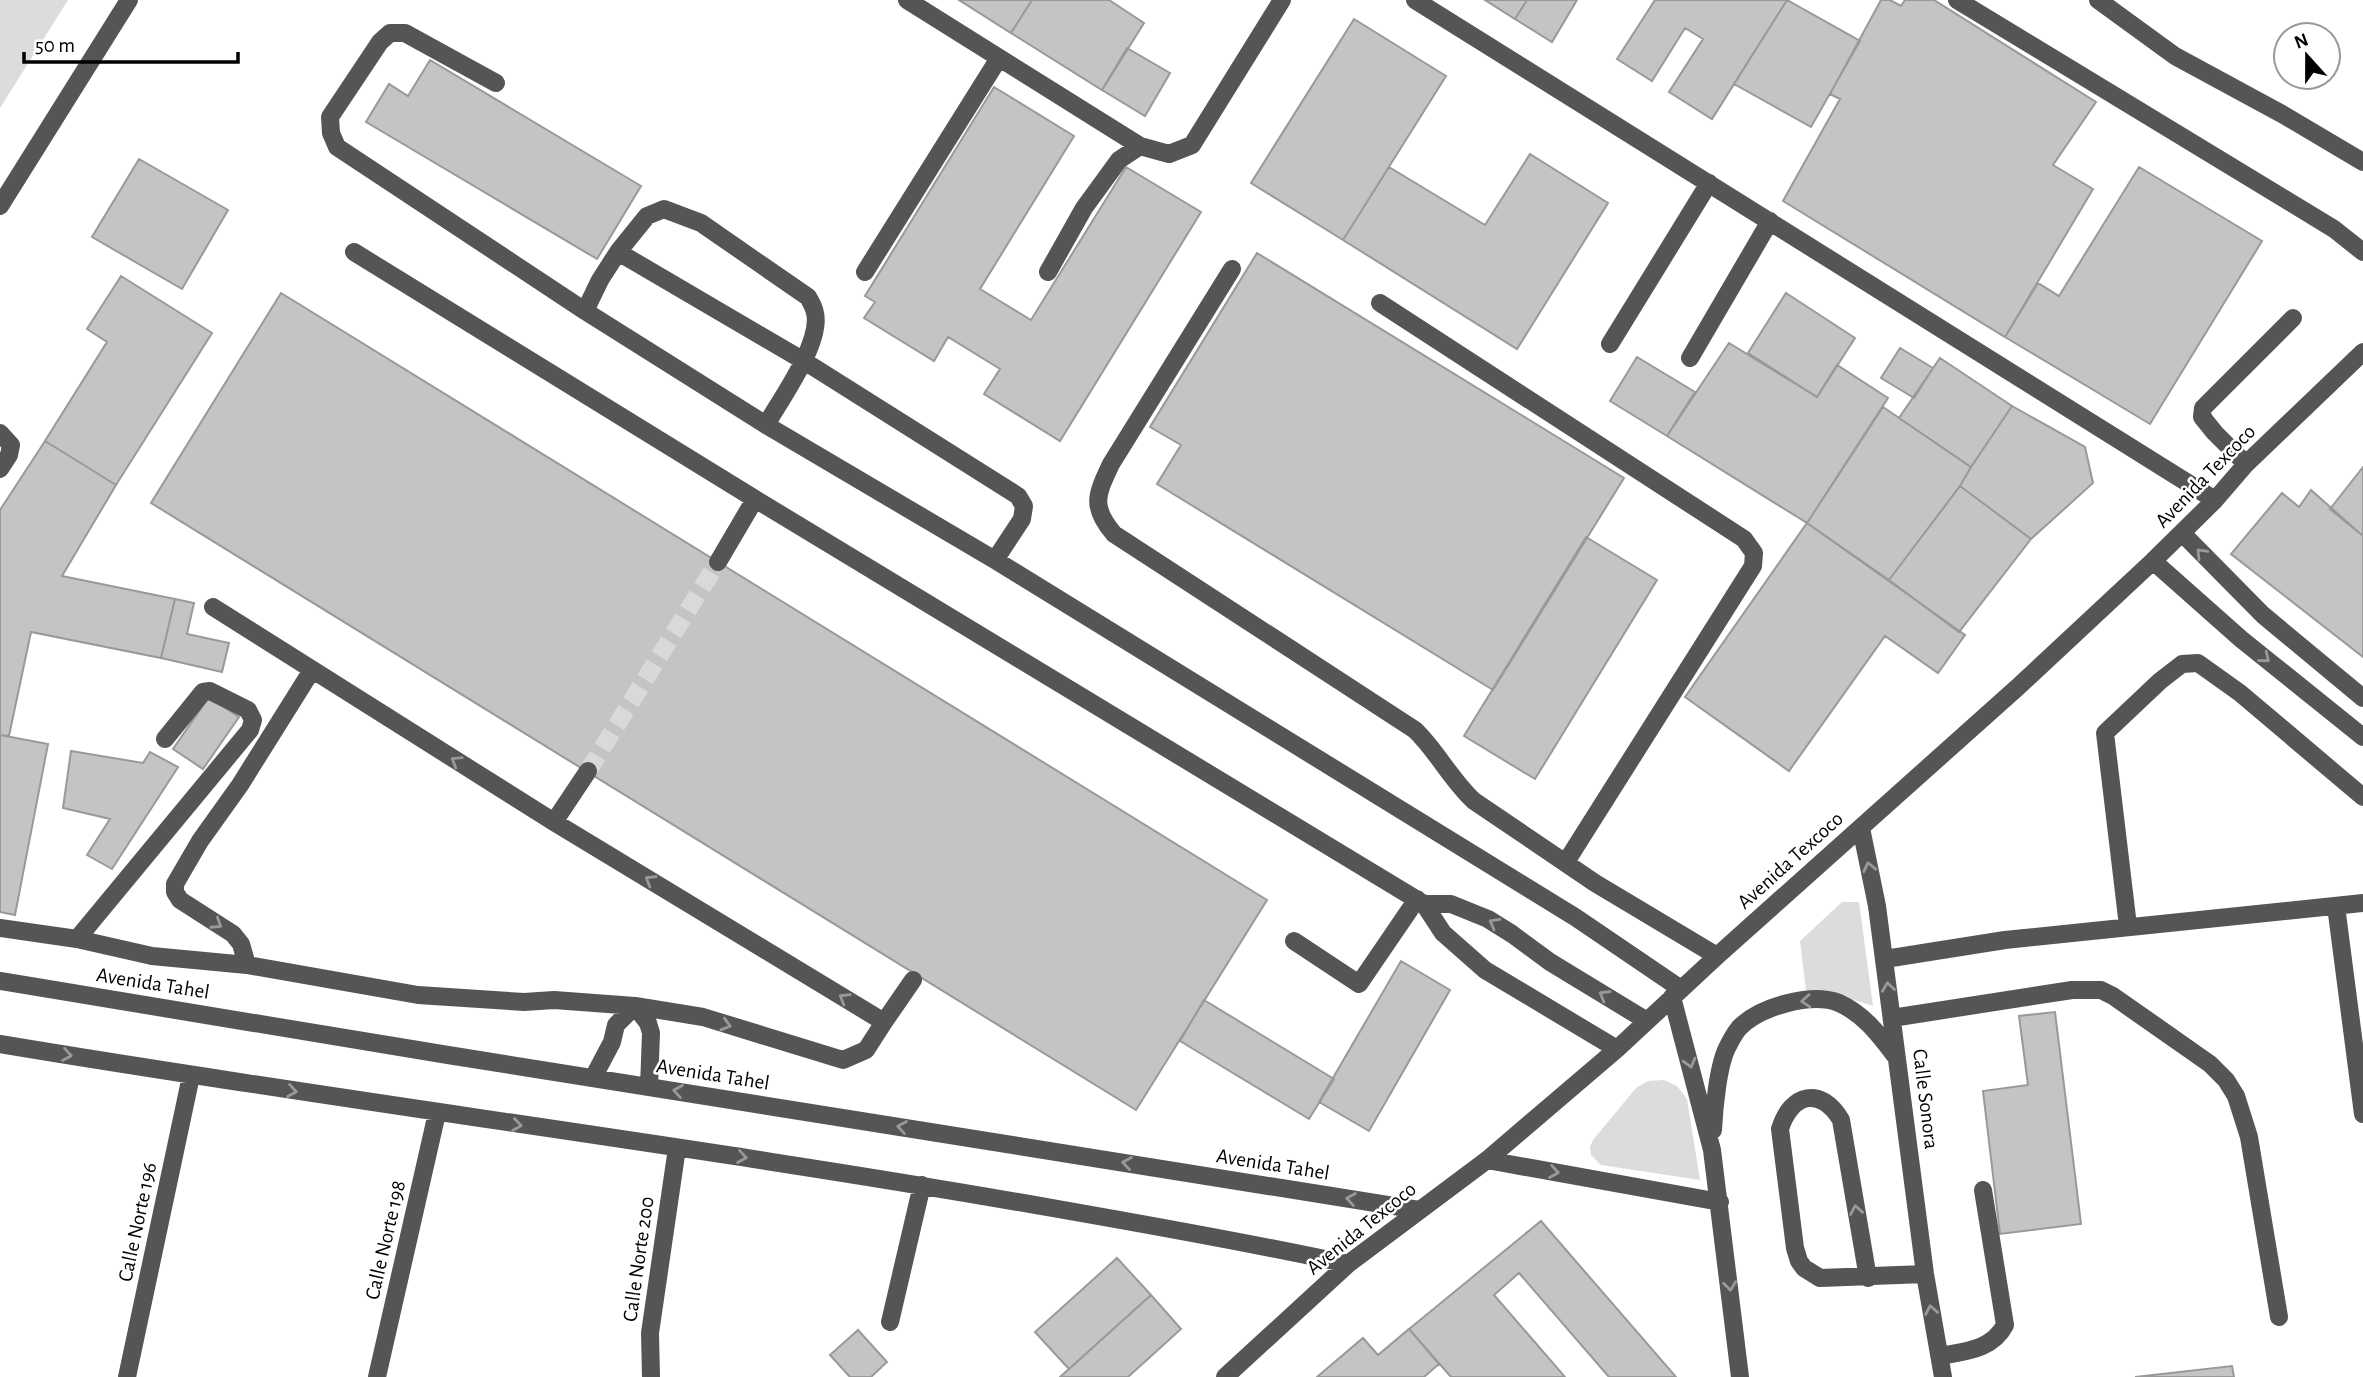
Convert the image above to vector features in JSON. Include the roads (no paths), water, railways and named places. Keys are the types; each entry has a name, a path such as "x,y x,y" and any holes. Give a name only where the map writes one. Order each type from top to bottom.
{"street":[{"path":"0,206 129,0"},
{"path":"907,0 1140,146 1169,154 1192,145 1282,0"},
{"path":"1415,0 2215,500"},
{"path":"1957,0 2334,229 2363,252"},
{"path":"2098,0 2175,56 2363,162"},
{"path":"496,83 405,33 390,33 380,42 330,117 331,133 337,148 585,311 766,425 995,560 1575,918 1677,993 1712,1150 1740,1377"},
{"path":"865,272 999,58"},
{"path":"1048,272 1084,208 1119,160 1140,146"},
{"path":"1610,344 1709,183"},
{"path":"585,311 618,252 647,216 664,209 701,223 808,297 816,314 804,361 766,425"},
{"path":"1690,358 1770,221"},
{"path":"354,252 755,499 1420,902 1443,933 1485,970 1616,1049"},
{"path":"618,252 804,361 1018,496 1024,506 1022,519 995,560"},
{"path":"1232,269 1111,464 1098,491 1097,507 1102,519 1114,534 1415,730 1428,742 1463,791 1474,801 1717,956"},
{"path":"1380,303 1744,539 1754,553 1753,566 1566,862"},
{"path":"2246,464 2202,417 2203,408 2293,318"},
{"name":"Avenida Texcoco","path":"1224,1377 1348,1264 1487,1160 1616,1049 2019,687 2182,533 2246,464 2363,352"},
{"path":"0,433 11,445 9,455 0,469"},
{"path":"718,562 755,499"},
{"path":"2182,533 2263,615 2363,698"},
{"path":"2153,561 2241,639 2362,734"},
{"path":"213,607 554,822 884,1022"},
{"path":"2241,639 2263,615"},
{"path":"2128,926 2105,733 2182,664 2198,663 2240,692 2363,797"},
{"path":"247,965 241,944 233,934 180,900 175,884 200,841 240,785 312,670"},
{"path":"77,939 250,730 253,720 248,710 210,691 203,692 165,738"},
{"path":"554,822 588,771"},
{"name":"Calle Sonora","path":"1861,828 1885,959 1925,1274 1943,1377"},
{"path":"1294,942 1359,984 1420,902"},
{"path":"1420,902 1451,904 1488,919 1550,962 1647,1021"},
{"path":"1885,959 2005,940 2363,903"},
{"path":"2336,906 2363,1114"},
{"path":"0,928 77,939 152,956 247,965 418,995 635,1006 702,1017 843,1060 866,1050 913,980"},
{"name":"Avenida Tahel","path":"0,981 1419,1210"},
{"path":"1892,1018 2072,990 2101,990 2210,1064 2226,1080 2236,1096 2249,1137 2279,1317"},
{"path":"1712,1150 1714,1106 1726,1049 1739,1028 1757,1014 1785,1003 1813,1000 1837,1002 1872,1026 1898,1060"},
{"path":"593,1077 612,1042 616,1025 635,1006"},
{"path":"635,1006 648,1023 651,1032 649,1087"},
{"path":"0,1044 191,1076 922,1185 1275,1248 1348,1264"},
{"name":"Calle Norte 196","path":"127,1377 191,1076"},
{"path":"1868,1278 1841,1120 1833,1107 1823,1099 1809,1099 1793,1104 1784,1114 1780,1129 1795,1248 1799,1261 1811,1274 1820,1278 1868,1278 1925,1274"},
{"name":"Calle Norte 198","path":"377,1377 437,1113"},
{"name":"Calle Norte 200","path":"651,1377 650,1333 677,1147"},
{"path":"1487,1160 1720,1202"},
{"path":"890,1322 922,1185"},
{"path":"1940,1356 1985,1346 1998,1337 2005,1325 1983,1190"}],"tunnel":[{"path":"588,771 718,562"}]}
